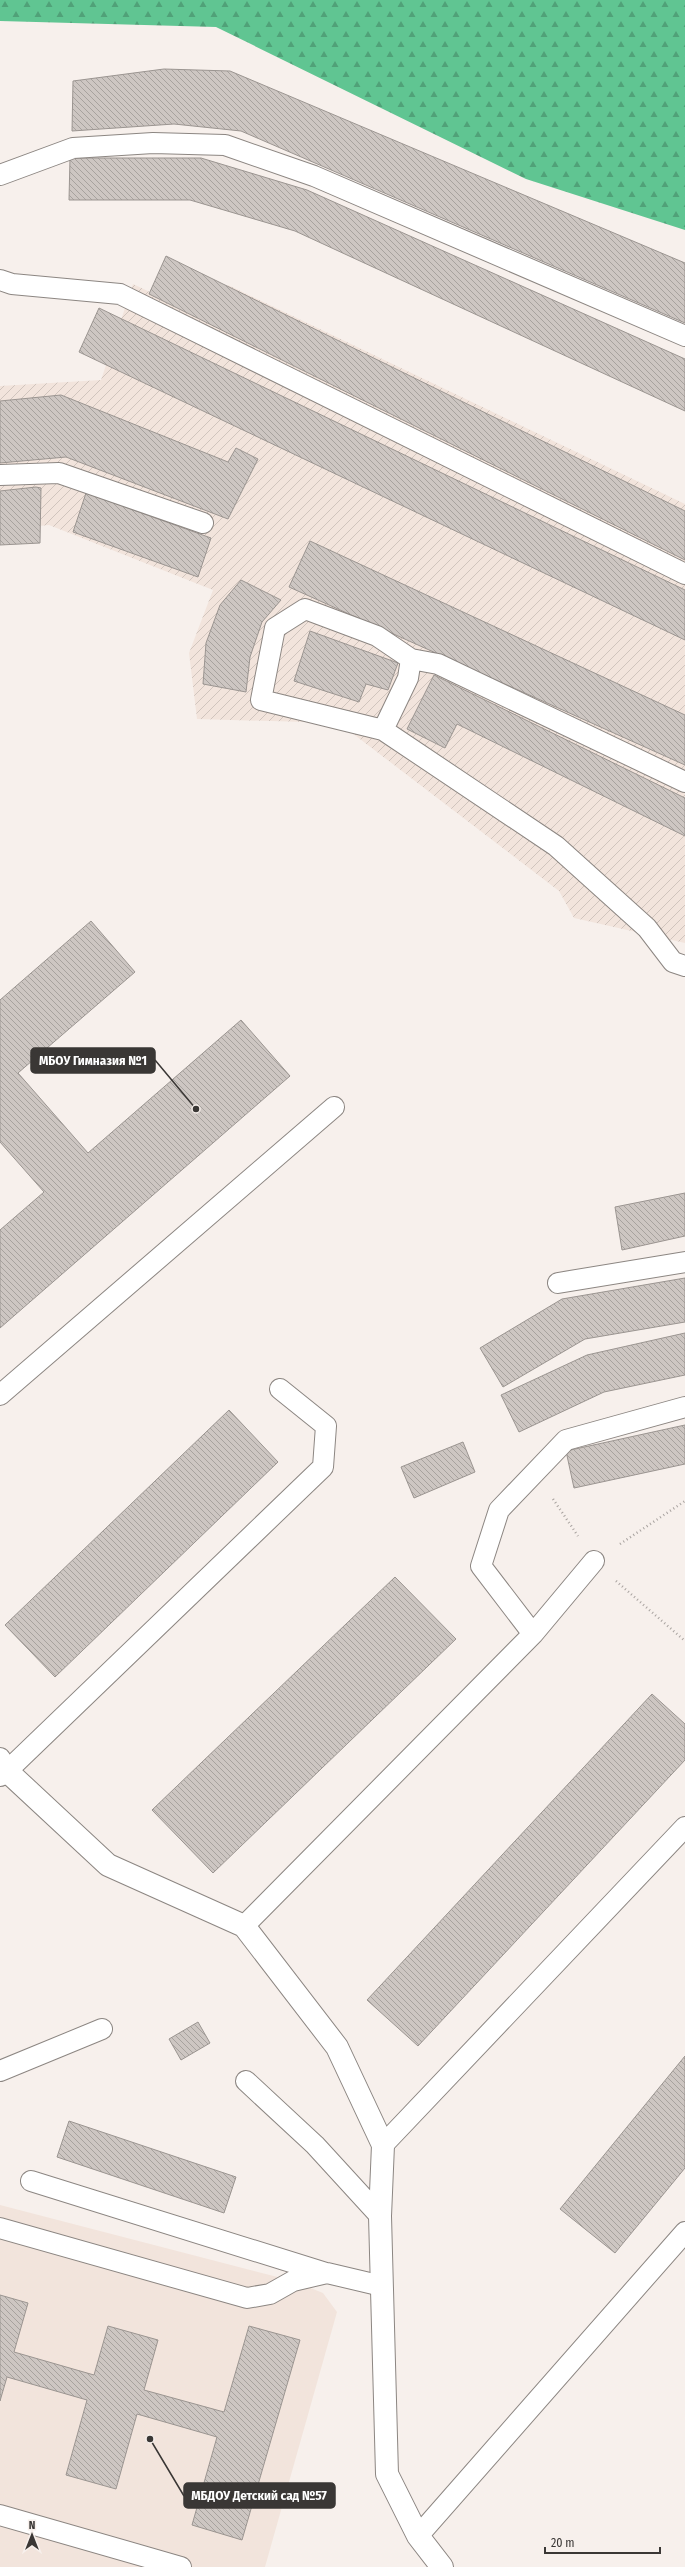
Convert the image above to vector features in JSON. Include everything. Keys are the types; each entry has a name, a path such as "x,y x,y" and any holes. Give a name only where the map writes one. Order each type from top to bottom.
{"street":[{"path":"2,1768 108,1866 244,1926 337,2047 383,2145 380,2216 387,2474 418,2536 442,2567"}],"lane":[{"path":"0,175 73,148 153,143 225,146 314,176 685,336"},
{"path":"0,280 12,284 120,294 685,574"},
{"path":"0,475 59,473 203,523"},
{"path":"685,782 438,664 411,659 377,636 305,609 275,628 261,700 383,730 556,846 647,928 673,962 685,966"},
{"path":"383,730 408,678 411,659"},
{"path":"0,1395 334,1107"},
{"path":"558,1282 685,1262"},
{"path":"2,1768 323,1467 326,1426 280,1389"},
{"path":"533,1634 481,1566 499,1510 535,1470 566,1440 685,1407"},
{"path":"244,1926 533,1634 594,1561"},
{"path":"383,2145 685,1827"},
{"path":"0,2071 102,2029"},
{"path":"246,2081 315,2145 380,2216"},
{"path":"31,2181 327,2273 382,2286"},
{"path":"0,2228 247,2298 270,2294 293,2281 327,2273"},
{"path":"418,2536 685,2232"},
{"path":"0,2515 182,2567"}],"path":[{"path":"535,1470 594,1561 685,1641"},
{"path":"594,1561 685,1501"}],"shaded area":[{"path":"133,284 211,321 228,285 685,504 685,943 574,918 559,891 339,723 197,719 189,653 213,590 49,525 0,530 0,386 101,380"},
{"path":"0,2205 293,2281 323,2293 337,2312 265,2567 0,2567"}],"green space":[{"path":"0,0 685,0 685,230 526,179 216,27 0,21"}],"building":[{"path":"164,69 230,71 685,263 685,323 241,131 174,124 72,131 73,81"},
{"path":"70,158 201,158 307,190 685,359 685,411 295,231 190,200 69,200"},
{"path":"166,256 685,511 685,560 149,294"},
{"path":"99,308 685,590 685,640 79,352"},
{"path":"61,395 228,462 236,448 258,459 228,519 66,457 0,463 0,401"},
{"path":"36,487 41,488 40,543 0,545 0,491"},
{"path":"86,493 211,538 198,577 73,532"},
{"path":"310,541 685,715 685,765 289,587"},
{"path":"241,580 281,600 262,622 250,657 246,692 203,684 206,643 220,605"},
{"path":"310,631 398,663 388,690 366,684 359,702 294,681"},
{"path":"434,675 685,798 685,836 457,724 445,748 407,729"},
{"path":"91,921 135,972 18,1073 88,1153 241,1020 290,1076 0,1328 0,1230 44,1192 0,1142 0,1000"},
{"path":"685,1193 685,1236 622,1250 615,1207"},
{"path":"685,1278 685,1322 585,1339 503,1387 480,1348 562,1299"},
{"path":"685,1333 685,1375 604,1392 519,1432 501,1395 587,1355"},
{"path":"229,1410 278,1462 55,1677 5,1625"},
{"path":"685,1425 685,1464 574,1488 566,1451"},
{"path":"463,1442 475,1472 414,1498 401,1467"},
{"path":"395,1577 456,1639 213,1873 152,1810"},
{"path":"652,1694 685,1724 685,1760 418,2046 367,2000"},
{"path":"198,2022 210,2043 181,2060 169,2039"},
{"path":"685,2056 685,2168 615,2253 560,2209"},
{"path":"69,2121 236,2177 224,2213 57,2157"},
{"path":"0,2295 28,2303 14,2352 94,2375 108,2326 158,2340 144,2390 224,2412 249,2326 300,2340 242,2540 192,2525 217,2437 137,2414 116,2489 66,2475 87,2400 7,2377 0,2401"}],"place":[{"name":"МБОУ Гимназия №1","path":"196,1109"},
{"name":"МБДОУ Детский сад №57","path":"150,2439"}]}
